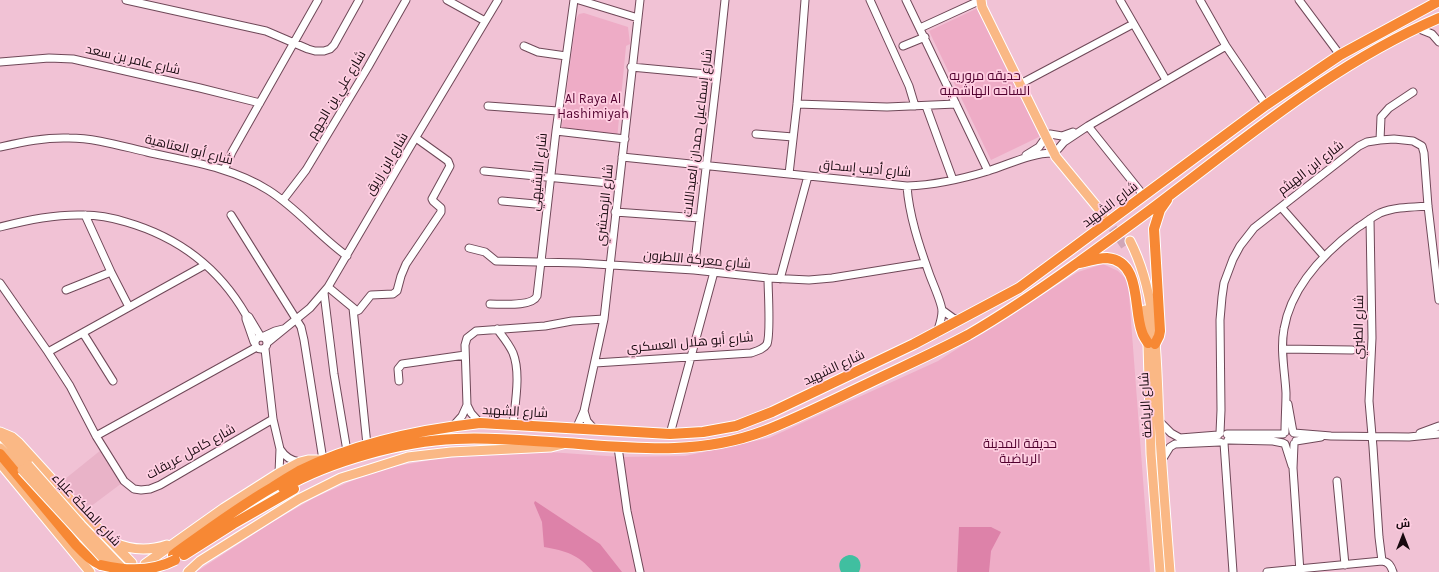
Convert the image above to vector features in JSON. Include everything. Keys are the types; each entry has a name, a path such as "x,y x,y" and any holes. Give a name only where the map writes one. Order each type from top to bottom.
{"highway":[{"name":"شارع الشهيد","path":"1439,1 1340,55 1266,105 1019,288 937,333 772,412 736,426 703,432 670,434 480,423 409,434 347,451 298,472 251,500 174,556 303,477 357,457 404,445 456,439 486,438 618,447 684,449 752,436 812,410 965,336 1026,298 1076,264 1172,194 1242,139 1307,91 1358,60 1417,28 1439,18"},
{"path":"1076,264 1108,258 1118,262 1127,269 1132,279 1142,333 1152,344 1159,336 1160,331 1154,228 1160,210 1172,194"},
{"path":"0,454 22,470 76,545 90,559 100,565 135,570 154,568 170,563 233,524 314,479 428,442"}],"main road":[{"path":"1048,135 1024,82 981,0 982,8 1048,135 1056,151 1058,160 1105,212"},
{"name":"شارع الرياضة","path":"1127,243 1140,262 1146,283 1162,460 1160,572"},
{"name":"شارع الرياضة","path":"1152,344 1151,454 1170,572"},
{"path":"0,433 22,470"},
{"path":"0,433 12,437 19,443 132,563"},
{"path":"188,572 200,561 299,498 316,489 354,474 408,457 451,452 551,447 566,443"},
{"path":"0,448 22,470"},
{"path":"145,564 174,542 279,473 300,462 308,460 323,460"},
{"path":"0,463 90,572"},
{"name":"شارع الملكة علياء","path":"22,470 116,572"},
{"name":"شارع الملكة علياء","path":"22,470 81,525 126,572"},
{"path":"109,540 136,549 155,548 174,542"},
{"path":"81,560 85,572"},
{"path":"112,572 117,567 132,563 145,564 163,572"}],"street":[{"path":"126,0 266,31 315,51 324,51 330,49 334,45 359,0"},
{"path":"224,170 232,152 318,0"},
{"name":"شارع علي بن الجهم","path":"283,200 306,170 368,67 406,0"},
{"path":"447,0 485,21"},
{"name":"شارع ابن زريق","path":"260,343 297,319 326,290 498,0"},
{"name":"شارع الأبشيهي","path":"490,304 528,303 536,299 538,296 558,111 574,0"},
{"path":"579,0 601,3 638,18"},
{"name":"شارع الزمخشري","path":"576,429 584,411 604,320 625,139 631,67 640,0"},
{"name":"شارع إسماعيل حمدان العبداللات","path":"694,270 725,0"},
{"path":"789,174 797,104 805,0"},
{"path":"870,0 909,86 915,106"},
{"path":"906,0 988,171"},
{"path":"920,28 981,0"},
{"path":"1120,0 1166,80"},
{"path":"1200,0 1226,46 1266,105"},
{"path":"1299,0 1340,55"},
{"path":"1024,82 1133,24"},
{"path":"1417,28 1438,38"},
{"path":"903,46 925,37"},
{"path":"524,46 538,52 566,56"},
{"path":"1056,151 1064,142 1088,126 1226,46"},
{"name":"شارع عامر بن سعد","path":"0,62 49,58 73,60 260,103"},
{"path":"631,67 717,75"},
{"path":"1380,140 1381,117 1389,108 1413,92"},
{"path":"797,104 857,106 926,106 956,104"},
{"path":"488,106 558,111"},
{"path":"926,106 953,180"},
{"path":"1048,135 1062,136 1088,126"},
{"path":"1088,126 1144,196"},
{"path":"556,131 625,139"},
{"path":"756,134 793,137"},
{"name":"شارع أديب إسحاق","path":"1019,160 1039,147 1048,135"},
{"name":"شارع أبو العتاهية","path":"0,147 50,138 83,138 224,170 251,181 283,200 331,244 347,256"},
{"path":"326,290 353,308 355,311 358,311 371,295 393,294 397,292 406,264 441,212 441,208 432,199 450,168 448,160 416,138"},
{"name":"شارع ابن الهيثم","path":"1234,572 1221,410 1220,320 1224,283 1233,260 1247,236 1281,206 1359,146 1367,142 1380,140 1394,139 1413,141 1422,146 1424,153 1428,206 1439,300"},
{"name":"شارع أديب إسحاق","path":"622,157 907,186 953,180 988,171 1019,160 1056,151"},
{"path":"484,171 619,184"},
{"path":"780,279 808,176"},
{"path":"907,186 910,207 925,263 942,310 937,333"},
{"path":"502,201 547,205"},
{"path":"1281,206 1324,256"},
{"path":"1293,468 1282,438 1284,433 1286,394 1283,349 1285,324 1293,300 1309,274 1324,256 1346,236 1370,219 1393,209 1428,206"},
{"path":"616,212 700,218"},
{"path":"231,214 301,327 323,460"},
{"path":"0,227 35,219 67,215 85,215 120,220 168,238 184,247 205,265 230,291 246,315 250,317 260,343 266,366 273,419 280,449 279,473"},
{"path":"85,215 129,307"},
{"name":"شارع الطبري","path":"1370,219 1372,338 1368,401 1382,561"},
{"name":"شارع معركة اللطرون","path":"469,248 485,252 496,261 694,270 780,279 821,279 925,263"},
{"path":"48,352 205,265"},
{"path":"66,290 111,272"},
{"path":"670,434 714,272"},
{"name":"شارع أبو هلال العسكري","path":"595,363 690,358 759,351 766,344 769,334 768,278"},
{"name":"شارع كامل عريقات","path":"0,284 70,386 96,436 124,481 134,489 150,489 160,485 273,419"},
{"path":"326,290 334,374 347,451"},
{"path":"353,308 367,445"},
{"path":"942,310 953,318 961,320"},
{"path":"453,426 462,416 467,405 465,355 466,341 470,335 476,331 545,326 572,321 604,320"},
{"path":"497,329 509,346 515,360 517,377 513,425"},
{"path":"83,333 113,381"},
{"path":"96,436 260,343"},
{"path":"1283,349 1352,350"},
{"path":"399,381 398,369 402,364 465,355"},
{"path":"1286,394 1296,436 1293,468 1300,571"},
{"path":"467,405 472,414 480,423"},
{"path":"584,411 587,421 595,430"},
{"path":"1159,420 1171,433 1180,438 1223,437 1284,433 1289,431 1331,436 1409,437 1439,434"},
{"path":"1409,437 1439,426"},
{"path":"1162,460 1170,447 1175,444 1223,437 1273,441 1290,446 1295,442 1331,436"},
{"path":"618,447 627,511 640,572"},
{"path":"280,449 286,457 295,462 300,462"},
{"path":"1337,480 1345,566"},
{"path":"1267,572 1300,571 1345,566 1353,568 1382,561 1388,563 1393,572"}],"shaded area":[{"path":"101,450 122,483 86,510 60,483"},
{"path":"535,501 600,544 622,572 593,572 577,557 559,550 544,547 542,522 534,503"},
{"path":"959,527 991,527 1001,532 991,551 989,572 957,572"},
{"path":"849,555 858,558 861,566 859,572 841,572 839,566 840,561 843,557"}],"green space":[{"name":"حديقه مروريه الساحه الهاشميه","path":"980,7 1041,136 991,160 929,31"},
{"name":"Al Raya Al Hashimiyah","path":"584,13 628,27 630,44 626,46 617,139 561,133 576,19 579,14"},
{"name":"حديقة المدينة الرياضية","path":"1103,264 1118,271 1128,281 1150,572 196,572 274,521 314,498 349,482 386,468 431,460 520,450 621,457 685,456 769,438 938,361 1078,272"}],"tunnel":[{"path":"1105,217 1125,246"}]}
